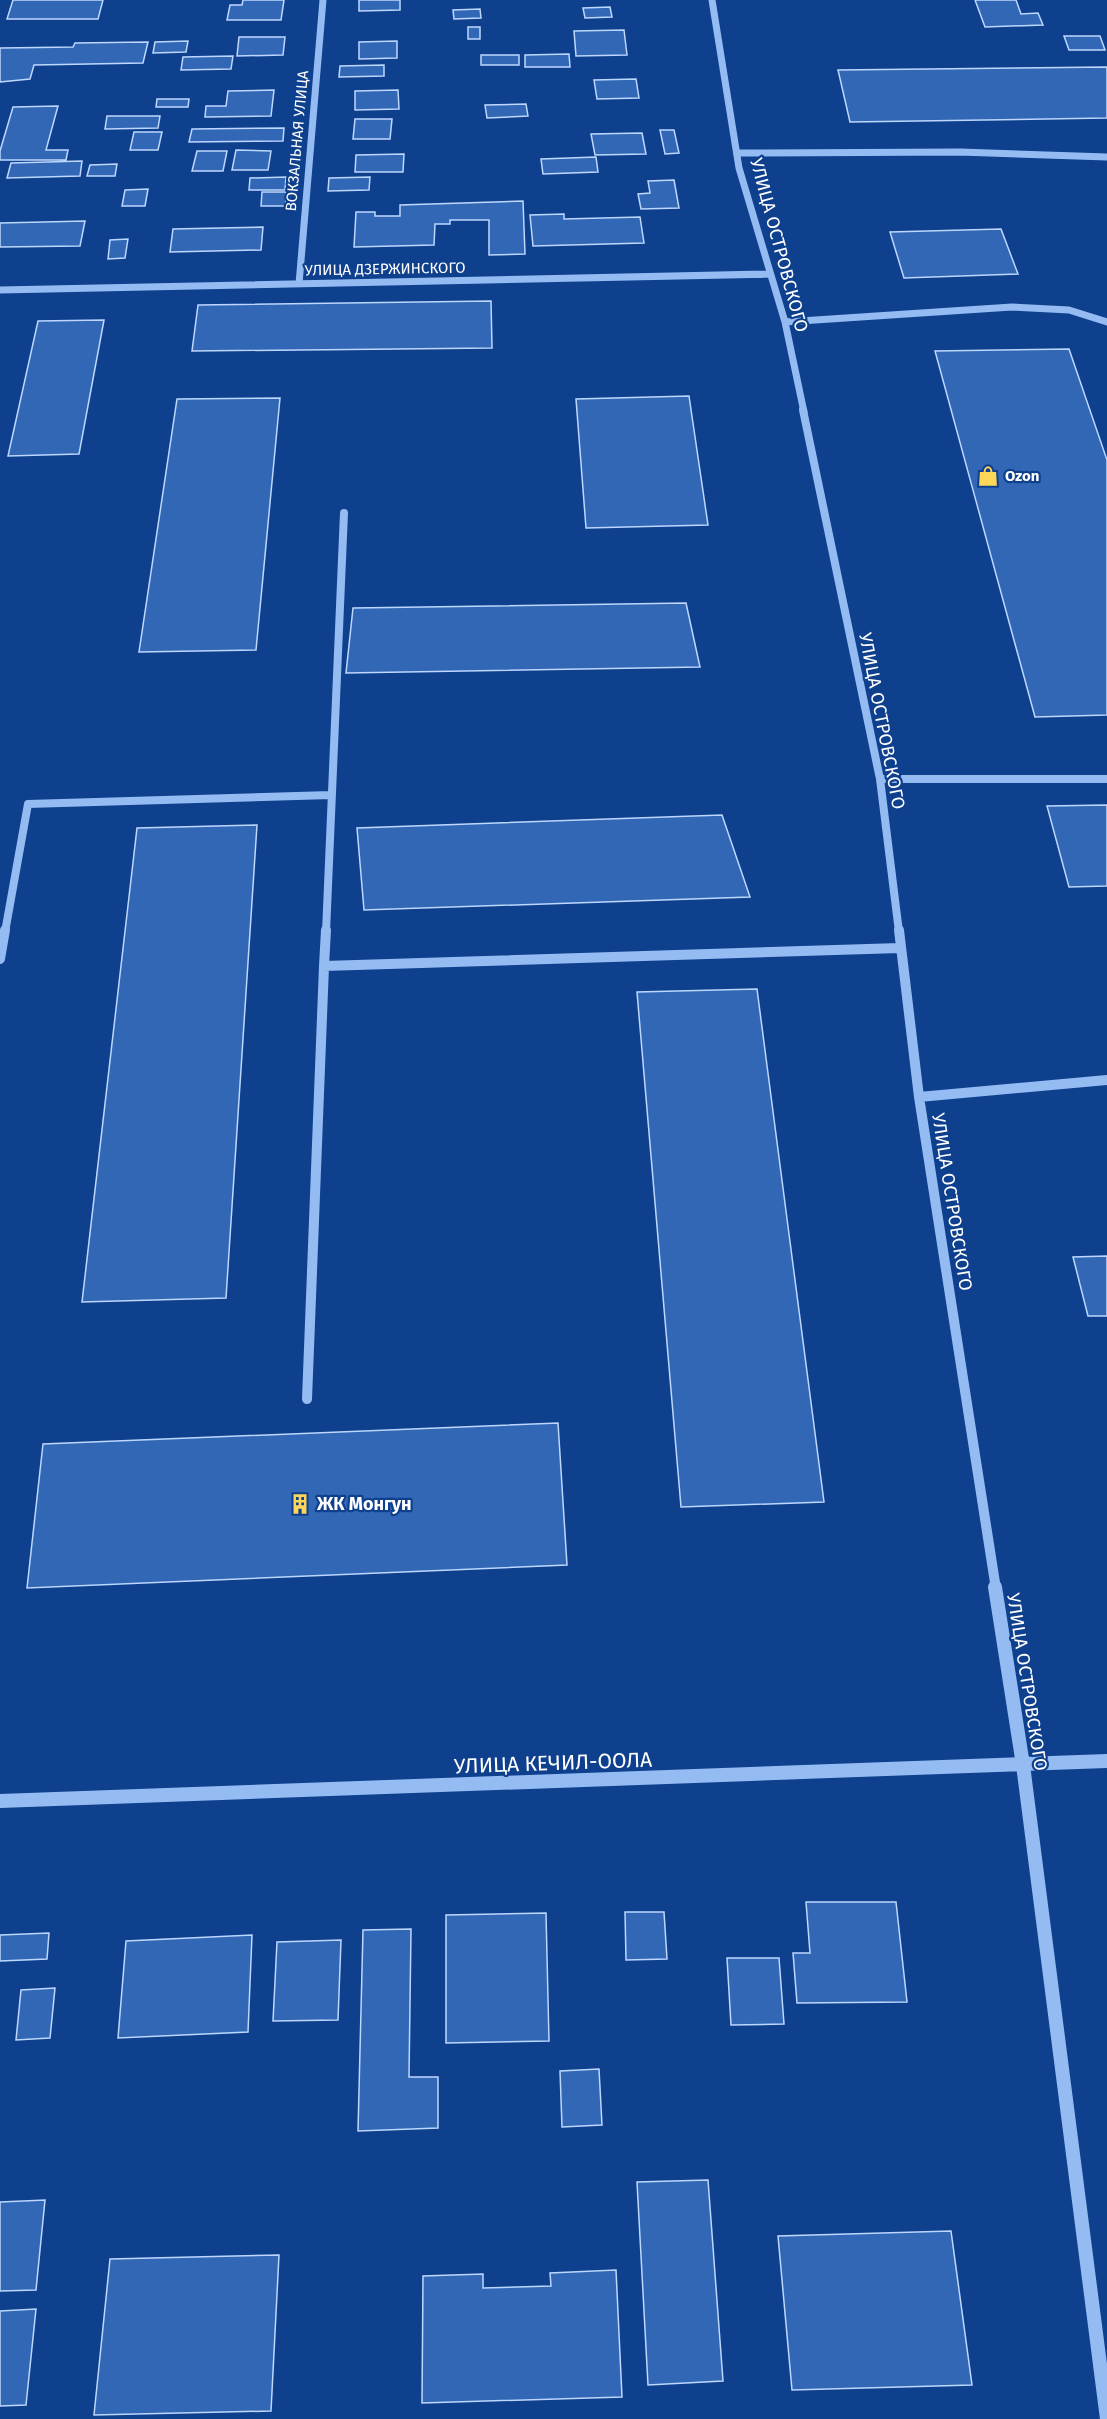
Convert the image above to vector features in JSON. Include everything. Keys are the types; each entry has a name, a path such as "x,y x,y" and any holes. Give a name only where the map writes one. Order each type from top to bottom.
{"street":[{"name":"ВОКЗАЛЬНАЯ УЛИЦА","path":"299,284 323,0"},
{"name":"УЛИЦА ОСТРОВСКОГО","path":"712,0 739,168 785,322 880,779 919,1096 1023,1765 1102,2343 1107,2419"},
{"path":"737,153 960,152 1107,158"},
{"name":"УЛИЦА ДЗЕРЖИНСКОГО","path":"0,290 770,274"},
{"path":"785,322 1012,307 1069,310 1107,322"},
{"path":"307,1399 344,513"},
{"path":"880,779 1107,779"},
{"path":"0,959 28,804 331,795"},
{"path":"324,966 900,948"},
{"path":"919,1096 1107,1080"},
{"name":"УЛИЦА КЕЧИЛ-ООЛА","path":"0,1801 1107,1761"}],"building":[{"path":"13,0 103,0 98,19 7,19"},
{"path":"243,0 284,0 281,20 227,20 230,5 242,5"},
{"path":"359,0 400,0 400,10 359,11"},
{"path":"975,0 1016,0 1021,14 1038,13 1043,25 985,27"},
{"path":"610,7 612,17 585,18 583,8"},
{"path":"480,9 481,18 454,19 453,10"},
{"path":"468,27 480,27 480,39 468,39"},
{"path":"624,30 627,55 576,56 574,31"},
{"path":"1064,36 1100,36 1105,50 1069,50"},
{"path":"239,37 285,37 283,55 237,56"},
{"path":"188,41 186,52 153,53 155,42"},
{"path":"397,41 397,58 359,59 359,42"},
{"path":"148,42 143,63 34,65 30,79 0,82 0,48 73,47 75,43"},
{"path":"569,54 570,67 525,67 525,55"},
{"path":"481,55 519,55 519,65 481,65"},
{"path":"233,56 231,69 181,70 183,57"},
{"path":"384,65 384,76 339,77 340,66"},
{"path":"1107,67 1107,118 850,122 838,70"},
{"path":"636,79 639,98 597,99 594,80"},
{"path":"274,90 271,116 205,117 206,106 226,106 228,91"},
{"path":"398,90 399,109 355,110 355,91"},
{"path":"157,99 189,99 188,107 156,107"},
{"path":"526,104 528,116 487,118 485,105"},
{"path":"58,106 46,150 68,150 66,160 0,160 0,151 13,107"},
{"path":"107,116 160,116 158,128 105,129"},
{"path":"355,119 392,119 390,139 353,139"},
{"path":"284,128 283,141 189,142 192,129"},
{"path":"660,130 674,130 679,153 665,154"},
{"path":"134,132 162,132 158,150 130,150"},
{"path":"642,133 646,154 595,155 591,134"},
{"path":"236,150 271,151 268,170 232,170"},
{"path":"197,151 227,151 223,171 192,171"},
{"path":"404,154 403,172 355,172 356,155"},
{"path":"596,157 598,172 543,174 541,159"},
{"path":"82,161 80,176 7,178 11,163"},
{"path":"117,164 115,176 87,176 90,165"},
{"path":"286,177 285,190 249,190 250,178"},
{"path":"370,177 369,190 328,191 329,178"},
{"path":"674,180 679,208 641,209 638,194 650,193 648,181"},
{"path":"148,189 145,206 122,206 125,190"},
{"path":"262,192 286,192 286,206 261,206"},
{"path":"523,201 525,254 489,255 489,220 450,220 450,224 435,224 434,245 354,247 356,212 375,212 375,216 400,216 400,205"},
{"path":"564,214 564,219 640,217 644,243 533,246 530,215"},
{"path":"85,221 80,246 0,247 0,223"},
{"path":"263,227 261,250 170,252 173,229"},
{"path":"1001,229 1018,274 904,278 890,232"},
{"path":"128,239 125,258 108,259 110,240"},
{"path":"491,301 492,348 192,351 198,305"},
{"path":"104,320 79,454 8,456 38,321"},
{"path":"1069,349 1107,460 1107,715 1035,717 935,351"},
{"path":"689,396 708,525 586,528 576,399"},
{"path":"280,398 256,650 139,652 177,399"},
{"path":"686,603 700,667 346,673 353,608"},
{"path":"1107,805 1107,886 1069,887 1047,806"},
{"path":"722,815 750,897 364,910 357,828"},
{"path":"257,825 226,1298 82,1302 137,828"},
{"path":"757,989 824,1502 681,1507 637,992"},
{"path":"1107,1256 1107,1316 1088,1316 1073,1257"},
{"name":"ЖК Монгун","path":"558,1423 567,1565 27,1588 43,1444"},
{"path":"806,1902 896,1902 907,2002 797,2003 793,1953 810,1953"},
{"path":"625,1912 664,1912 667,1959 626,1960"},
{"path":"546,1913 549,2041 446,2043 446,1915"},
{"path":"411,1929 409,2077 438,2077 438,2128 358,2131 363,1930"},
{"path":"49,1933 47,1959 0,1961 0,1935"},
{"path":"252,1935 248,2032 118,2038 126,1941"},
{"path":"341,1940 338,2020 273,2021 277,1942"},
{"path":"727,1958 779,1958 784,2024 731,2025"},
{"path":"55,1988 50,2038 16,2040 21,1990"},
{"path":"599,2069 602,2125 562,2127 560,2071"},
{"path":"708,2180 723,2381 648,2385 637,2182"},
{"path":"45,2200 36,2290 0,2291 0,2202"},
{"path":"951,2231 972,2385 792,2390 778,2236"},
{"path":"279,2255 271,2411 94,2415 110,2259"},
{"path":"616,2270 622,2397 422,2403 423,2276 483,2274 483,2288 551,2286 550,2273"},
{"path":"36,2309 26,2405 0,2406 0,2311"}],"place":[{"name":"Ozon","path":"988,476"},
{"name":"ЖК Монгун","path":"300,1504"}]}
